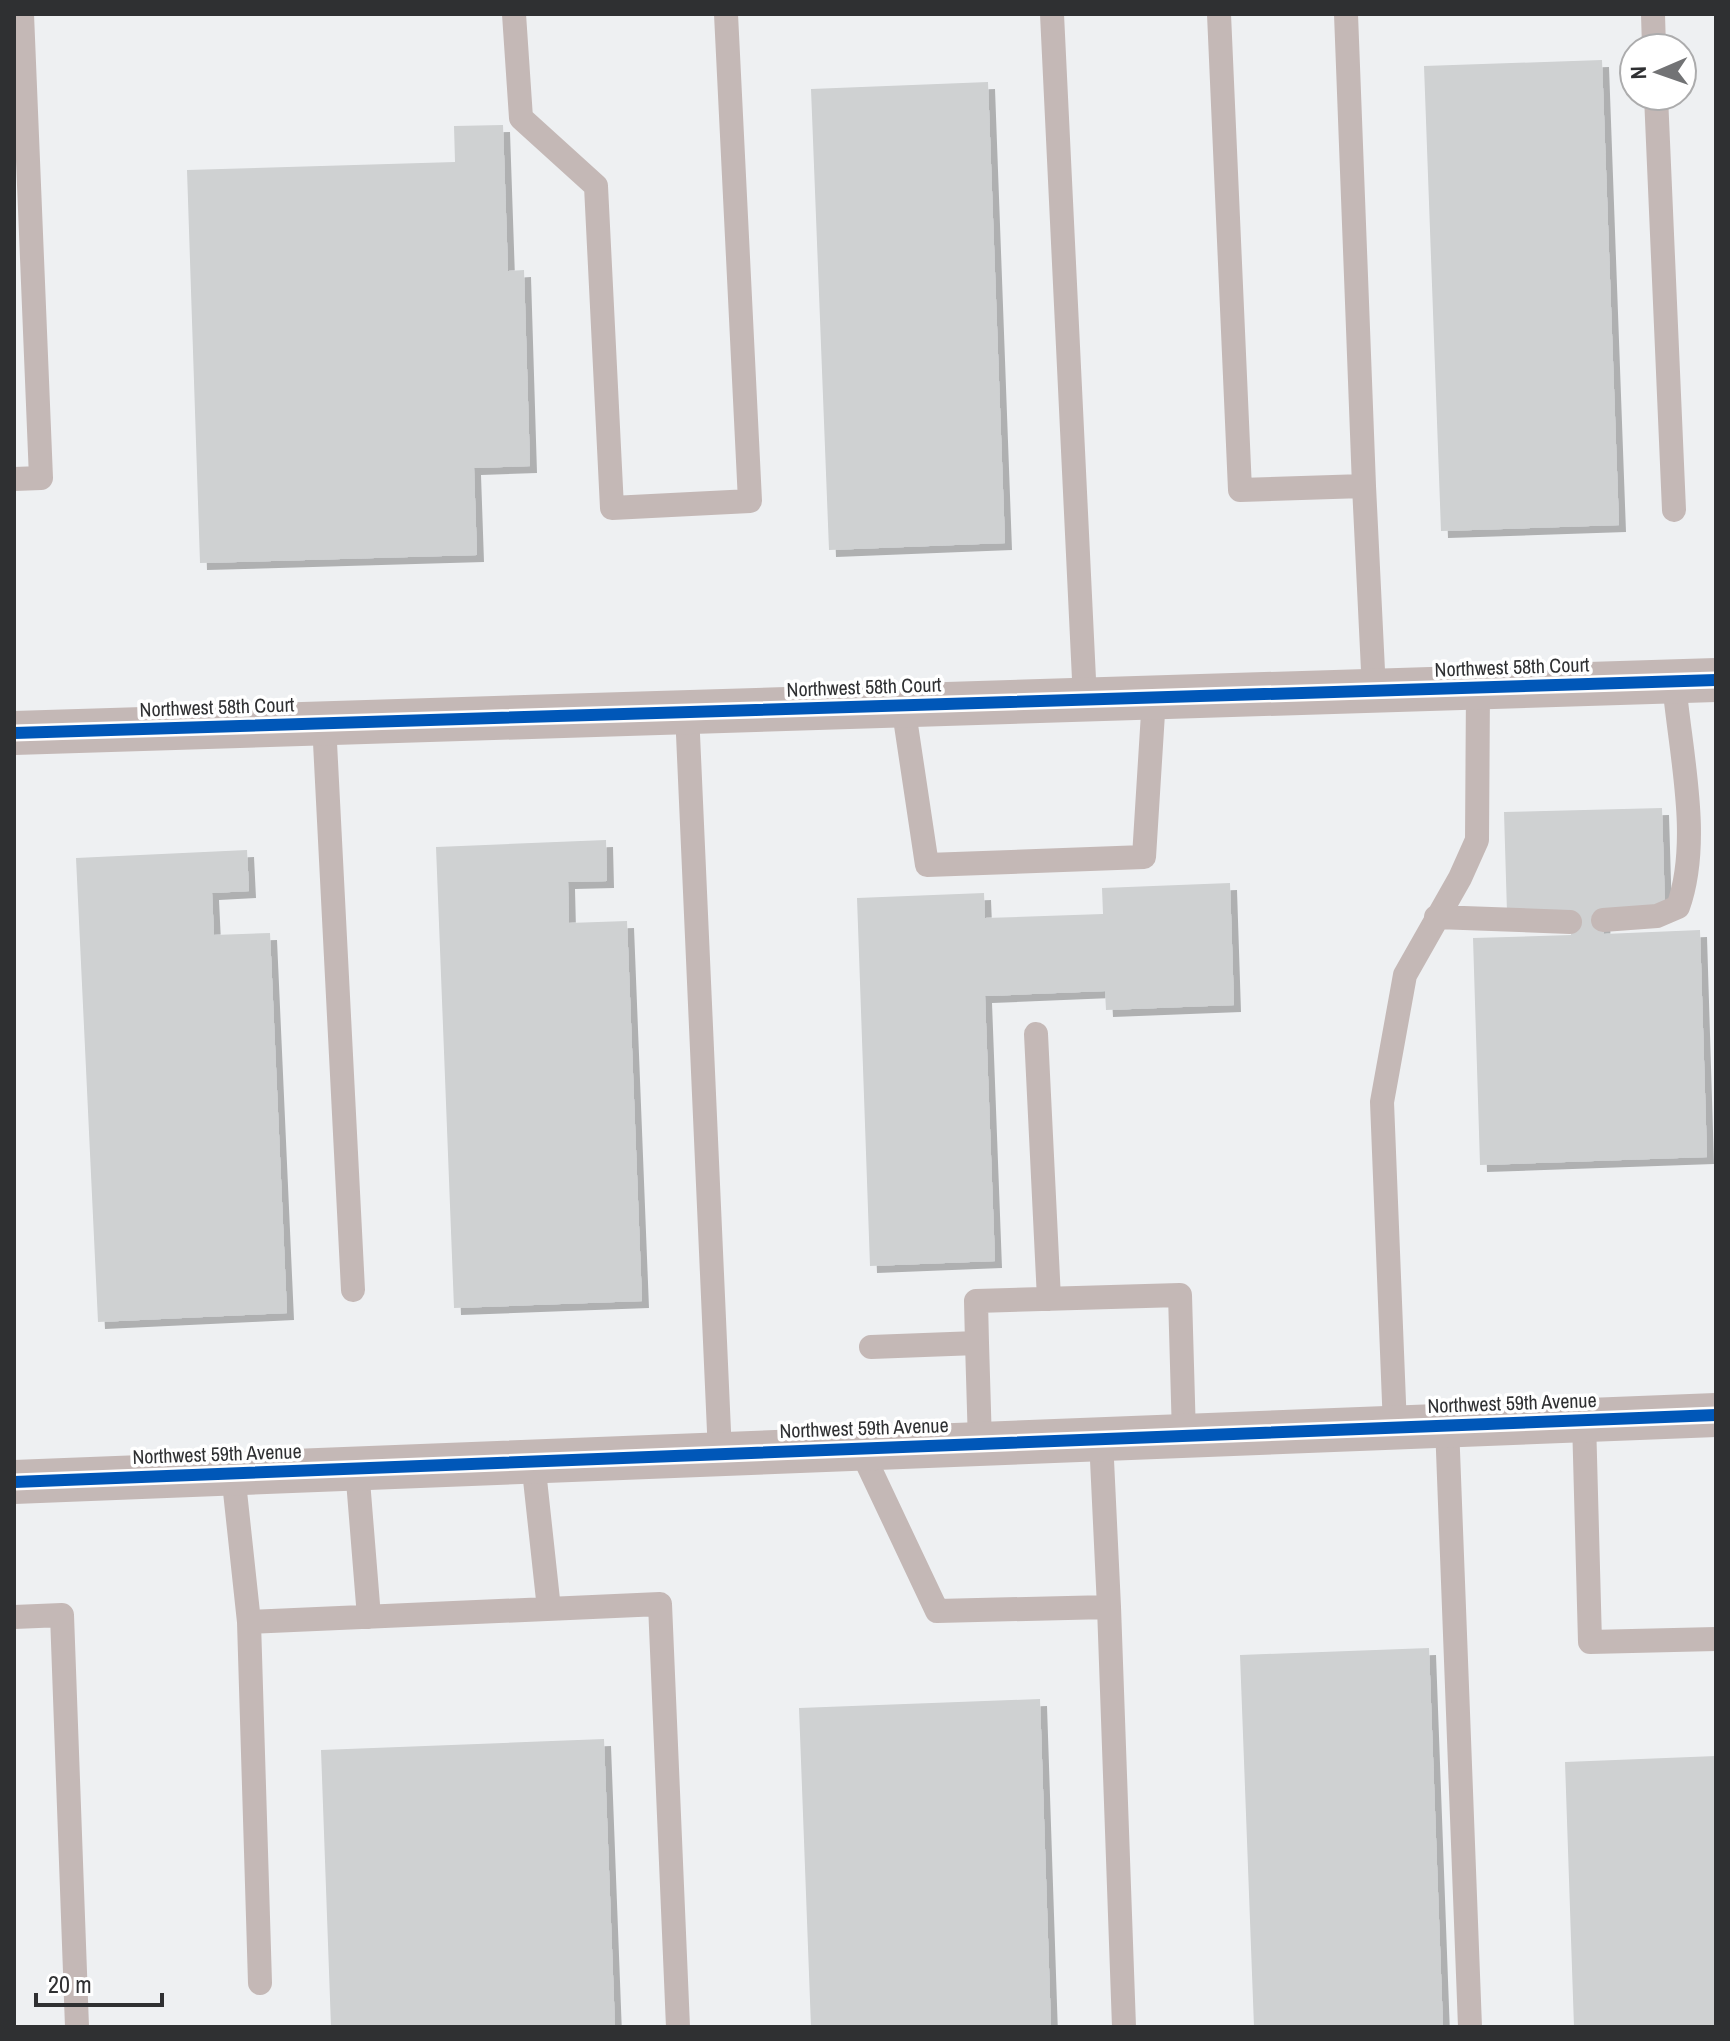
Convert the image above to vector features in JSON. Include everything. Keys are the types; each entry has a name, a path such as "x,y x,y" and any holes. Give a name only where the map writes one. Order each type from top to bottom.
{"street":[{"name":"Northwest 58th Court","path":"14,733 1695,681"},
{"name":"Northwest 59th Avenue","path":"14,1482 1716,1415"}],"lane":[{"path":"14,479 41,478 22,14"},
{"path":"514,14 521,118 596,186 612,508 750,501 726,14"},
{"path":"1052,14 1085,700"},
{"path":"1219,14 1240,490 1364,486"},
{"path":"1346,14 1374,691"},
{"path":"1657,112 1674,510"},
{"path":"1603,920 1657,916 1678,907 1687,882 1695,681"},
{"path":"1395,1427 1382,1102 1405,975 1460,878 1477,840 1478,688"},
{"path":"903,705 927,865 1144,857 1154,697"},
{"path":"687,712 720,1454"},
{"path":"324,723 353,1290"},
{"path":"1436,917 1570,922"},
{"path":"1036,1034 1049,1299"},
{"path":"980,1444 976,1301 1180,1295 1184,1436"},
{"path":"871,1347 977,1343"},
{"path":"1584,1420 1590,1642 1716,1639"},
{"path":"1447,1425 1470,2027"},
{"path":"1101,1439 1124,2027"},
{"path":"860,1448 937,1611 1109,1607"},
{"path":"533,1461 549,1609"},
{"path":"357,1468 369,1617"},
{"path":"233,1473 249,1622 260,1983"},
{"path":"249,1622 660,1604 678,2027"},
{"path":"14,1617 62,1615 77,2027"}],"building":[{"path":"1602,60 1619,525 1441,531 1424,66"},
{"path":"988,82 1005,543 829,550 811,89"},
{"path":"503,125 508,271 524,270 530,466 474,468 477,555 200,563 187,170 455,162 454,126"},
{"path":"1662,808 1665,908 1603,920 1604,934 1700,930 1707,1157 1480,1165 1473,938 1571,935 1570,922 1507,913 1504,812"},
{"path":"606,840 607,881 568,882 569,923 627,921 642,1301 454,1308 436,847"},
{"path":"247,850 249,891 212,893 214,935 270,933 287,1313 98,1322 76,858"},
{"path":"1230,883 1234,1005 1106,1010 1105,991 985,996 995,1261 870,1266 857,898 984,893 985,918 1103,914 1102,888"},
{"path":"1429,1648 1443,2027 1254,2027 1240,1655"},
{"path":"1040,1699 1051,2027 811,2027 799,1708"},
{"path":"604,1739 615,2027 331,2027 321,1750"},
{"path":"1716,1756 1716,2027 1574,2027 1565,1762"}],"cycle path":[{"path":"14,733 1716,680"},
{"path":"14,1482 1716,1415"}]}
